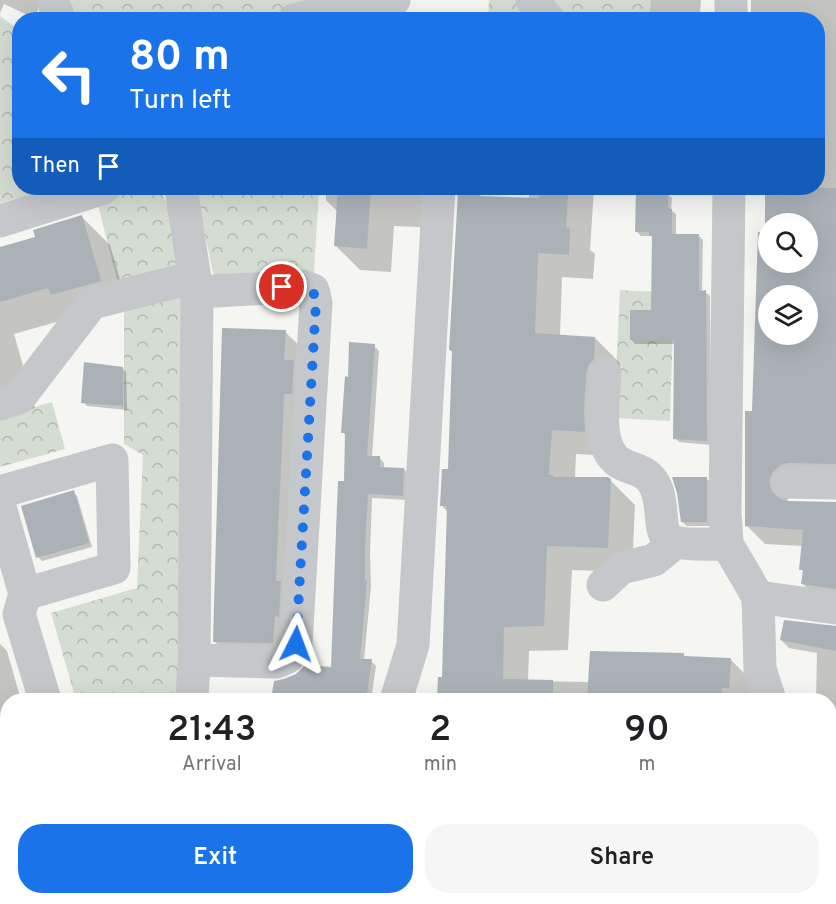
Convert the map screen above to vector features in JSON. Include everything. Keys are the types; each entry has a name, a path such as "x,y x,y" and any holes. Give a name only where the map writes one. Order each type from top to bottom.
{"street":[{"path":"326,12 394,0"},
{"path":"532,0 542,12"},
{"path":"0,221 82,195"},
{"path":"182,195 196,284 195,660 193,693"},
{"path":"398,693 413,645 438,195"},
{"path":"729,195 725,512 727,544 758,597 760,669 768,693"},
{"path":"0,404 19,398 92,303 196,284 303,286 313,290 316,303 296,644 288,657 277,662 195,660"},
{"path":"605,374 603,433 608,448 615,459 642,471 653,482 659,496 663,531 668,538 676,542 727,544"},
{"path":"0,492 112,460 114,568 15,609"},
{"path":"788,482 836,483"},
{"path":"0,507 15,609 43,693"},
{"path":"603,585 621,568 654,560 676,542"},
{"path":"758,597 836,608"}],"green space":[{"path":"70,0 332,0 279,12 73,12"},
{"path":"489,0 651,0 651,12 488,12"},
{"path":"0,16 12,25 12,195 29,195 0,203"},
{"path":"115,195 163,195 174,218 183,318 177,693 74,693 51,613 137,588 143,455 124,444 124,307 97,201"},
{"path":"196,195 319,195 314,274 214,277"},
{"path":"620,290 674,293 670,421 614,418"},
{"path":"52,402 65,449 0,467 0,417"}],"building":[{"path":"825,188 836,188 836,464 788,463 780,465 772,473 769,482 772,492 788,501 836,502 836,589 801,584 803,570 799,570 803,530 745,526 745,411 752,411 758,232 758,273 818,273 818,213 765,213 765,195 825,195"},
{"path":"338,195 371,195 367,249 334,246"},
{"path":"458,195 539,198 540,195 568,195 566,227 570,228 569,255 538,253 535,333 595,337 594,359 589,364 586,373 585,432 552,430 549,475 553,477 608,477 611,479 608,548 547,546 544,626 504,627 503,679 553,680 553,693 437,693 438,677 442,677 447,506 440,506 442,469 448,469 452,351 449,350"},
{"path":"636,195 668,195 668,208 672,209 672,234 699,234 699,291 706,290 707,441 673,439 674,340 630,340 630,310 651,310 652,236 649,236 649,232 635,232"},
{"path":"82,215 101,281 51,295 48,288 0,302 0,247 35,237 33,230"},
{"path":"222,328 286,330 284,360 294,360 292,394 284,394 276,581 281,581 279,617 275,616 273,643 213,642"},
{"path":"349,342 375,344 367,456 380,456 380,467 404,468 403,496 368,494 365,549 365,580 367,581 360,659 372,659 367,693 272,693 274,681 296,674 305,665 331,667 338,481 344,481 345,433 341,433 345,376 348,377"},
{"path":"84,362 123,367 123,406 81,403"},
{"path":"672,477 707,477 707,522 681,522"},
{"path":"74,490 89,543 36,558 21,506"},
{"path":"784,620 836,626 836,651 780,640"},
{"path":"590,651 684,653 684,656 731,658 729,688 722,688 722,693 587,693"}],"route":[{"path":"282,287 303,286 313,290 316,303 296,644"}]}
